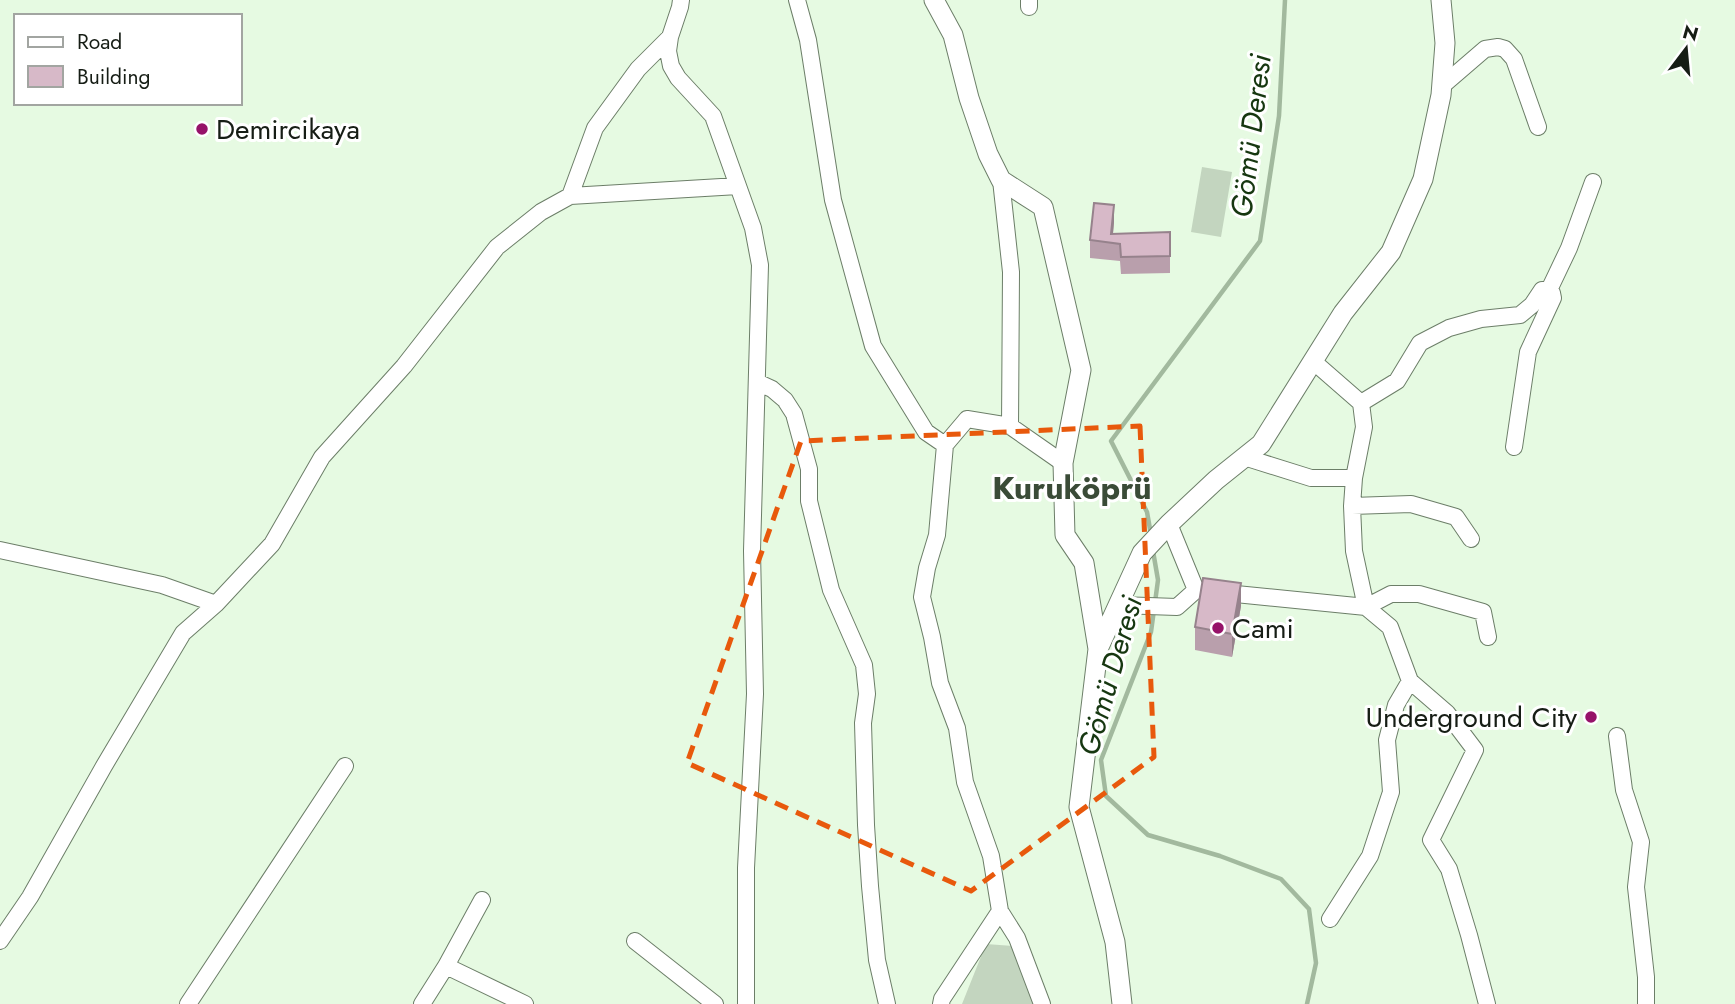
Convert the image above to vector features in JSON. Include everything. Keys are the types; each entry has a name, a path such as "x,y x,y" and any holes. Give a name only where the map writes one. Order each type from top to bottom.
{"street":[{"path":"681,0 670,37 668,51 671,66 678,78 713,116 753,228 760,265 751,551 755,694 746,868 746,1004"},
{"path":"797,0 808,40 833,200 873,346 926,432 945,445"},
{"path":"934,0 953,35 969,98 988,154 1001,180 1011,272 1010,426"},
{"path":"1098,649 1142,553 1169,524 1261,444 1343,313 1391,251 1423,179 1442,86 1445,43 1441,0"},
{"path":"570,197 595,128 638,69 670,37"},
{"path":"1442,86 1486,49 1505,49 1514,58 1538,127"},
{"path":"1001,180 1043,207 1082,370 1063,463 1065,535 1084,562 1098,649 1079,807 1115,942 1122,1004"},
{"path":"1549,290 1569,248 1593,182"},
{"path":"0,941 30,897 183,633 216,604 272,544 322,457 404,366 497,247 541,212 570,197 738,186"},
{"path":"1361,403 1397,381 1420,343 1449,328 1481,319 1520,315 1532,305 1542,290 1549,290"},
{"path":"1514,447 1528,352 1553,298 1549,290"},
{"path":"1314,362 1361,403 1364,427 1354,478 1352,506 1354,551 1366,607 1390,627 1410,681 1447,713 1475,750 1431,840 1449,869 1487,1004"},
{"path":"757,382 772,389 785,400 794,414 809,468 809,500 831,590 864,665 867,694 863,723 869,862 877,960 887,1004"},
{"path":"1042,1004 1017,938 1000,911 991,856 965,782 957,728 940,683 922,597 937,535 945,445 967,419 1010,426 1063,463"},
{"path":"1244,457 1311,478 1354,478"},
{"path":"1352,506 1411,504 1456,517 1471,539"},
{"path":"1169,524 1196,590"},
{"path":"0,550 162,585 216,604"},
{"path":"1119,605 1177,607 1196,590 1366,607 1391,594 1419,594 1483,612 1488,637"},
{"path":"1330,919 1370,856 1391,792 1387,740 1396,705 1410,681"},
{"path":"1617,736 1624,790 1641,842 1636,887 1646,977 1646,1004"},
{"path":"188,1004 345,766"},
{"path":"422,1004 482,900"},
{"path":"941,1004 1000,911"},
{"path":"635,941 715,1004"},
{"path":"446,966 525,1004"}],"highlighted area":[{"path":"1140,426 1154,757 971,891 687,763 801,441"}],"green space":[{"path":"1202,167 1232,172 1221,237 1191,232"},
{"path":"986,944 1013,946 1034,1004 962,1004"}],"building":[{"path":"1094,203 1114,205 1111,234 1170,232 1170,256 1121,257 1120,244 1090,240"},
{"path":"1203,578 1241,583 1232,634 1195,627"}],"waterway":[{"name":"Gömü Deresi","path":"1151,535 1147,512 1111,441 1260,241 1279,116 1285,0"},
{"name":"Gömü Deresi","path":"1153,551 1158,580 1151,632 1101,760 1106,796 1148,835 1220,856 1281,879 1309,909 1316,963 1307,1004"}],"place":[{"name":"Demircikaya","path":"202,129"},
{"name":"Cami","path":"1218,628"},
{"name":"Underground City","path":"1591,717"}],"district":[{"name":"Kuruköprü","path":"1072,488"}]}
